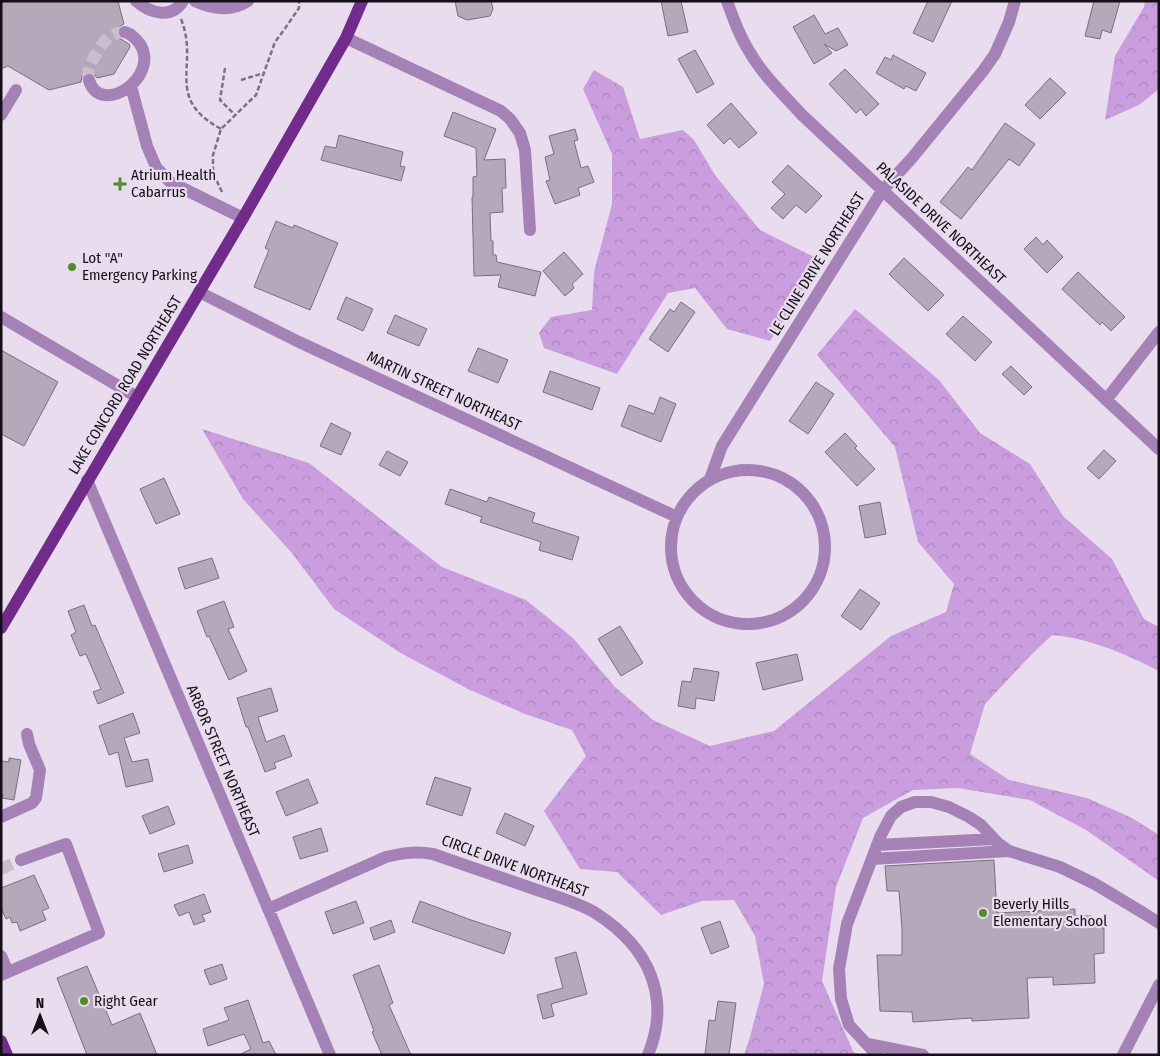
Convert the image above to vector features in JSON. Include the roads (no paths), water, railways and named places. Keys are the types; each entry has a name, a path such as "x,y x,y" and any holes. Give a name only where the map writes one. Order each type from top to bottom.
{"main road":[{"name":"LAKE CONCORD ROAD NORTHEAST","path":"1,628 243,218 346,38 362,1"},
{"path":"1,1041 7,1055"}],"street":[{"path":"136,1 156,12 167,12 180,5"},
{"path":"195,1 207,7 222,8 240,6 248,1"},
{"name":"PALASIDE DRIVE NORTHEAST","path":"726,1 749,52 801,114 1159,449"},
{"name":"LE CLINE DRIVE NORTHEAST","path":"710,479 722,446 882,191 912,158 983,72 995,54 1009,22 1015,1"},
{"path":"89,80 93,90 102,95 119,93 131,86 142,72 144,61 143,49 133,36 126,32"},
{"path":"346,38 501,111 510,119 520,133 525,150 530,230"},
{"path":"131,86 147,146 156,167 170,182 243,218"},
{"path":"1,115 16,90"},
{"name":"MARTIN STREET NORTHEAST","path":"199,292 299,342 676,517"},
{"path":"1,317 137,397"},
{"path":"1106,400 1159,332"},
{"path":"763,471 781,476 796,486 809,499 819,514 825,531 826,550 824,568 817,584 806,599 792,611 776,619 759,624 740,624 716,618 694,602 676,577 670,547 676,517 696,489 710,479 727,472 763,471"},
{"name":"ARBOR STREET NORTHEAST","path":"87,480 330,1055"},
{"path":"1,817 32,803 36,798 40,770 29,744 27,734"},
{"path":"877,1055 849,1025 841,999 840,969 847,924 881,835 891,816 901,807 915,802 931,802 949,807 969,816 1009,850 1060,867 1112,894 1159,924"},
{"path":"877,845 994,839"},
{"path":"1,956 5,973 99,933 66,844 21,860"},
{"path":"872,859 1009,850"},
{"name":"CIRCLE DRIVE NORTHEAST","path":"268,909 386,857 404,852 433,854 564,899 596,913 617,929 639,952 647,966 656,994 657,1020 648,1055"},
{"path":"1123,1055 1159,985"},
{"path":"868,1044 923,1055"}],"tunnel":[{"path":"89,80 89,68 104,42 112,35 125,32"},
{"path":"1,869 21,860"}],"place":[{"name":"Atrium Health Cabarrus","path":"120,184"},
{"name":"Lot \"A\" Emergency Parking","path":"72,267"},
{"name":"Beverly Hills Elementary School","path":"983,913"},
{"name":"Right Gear","path":"84,1001"}]}
